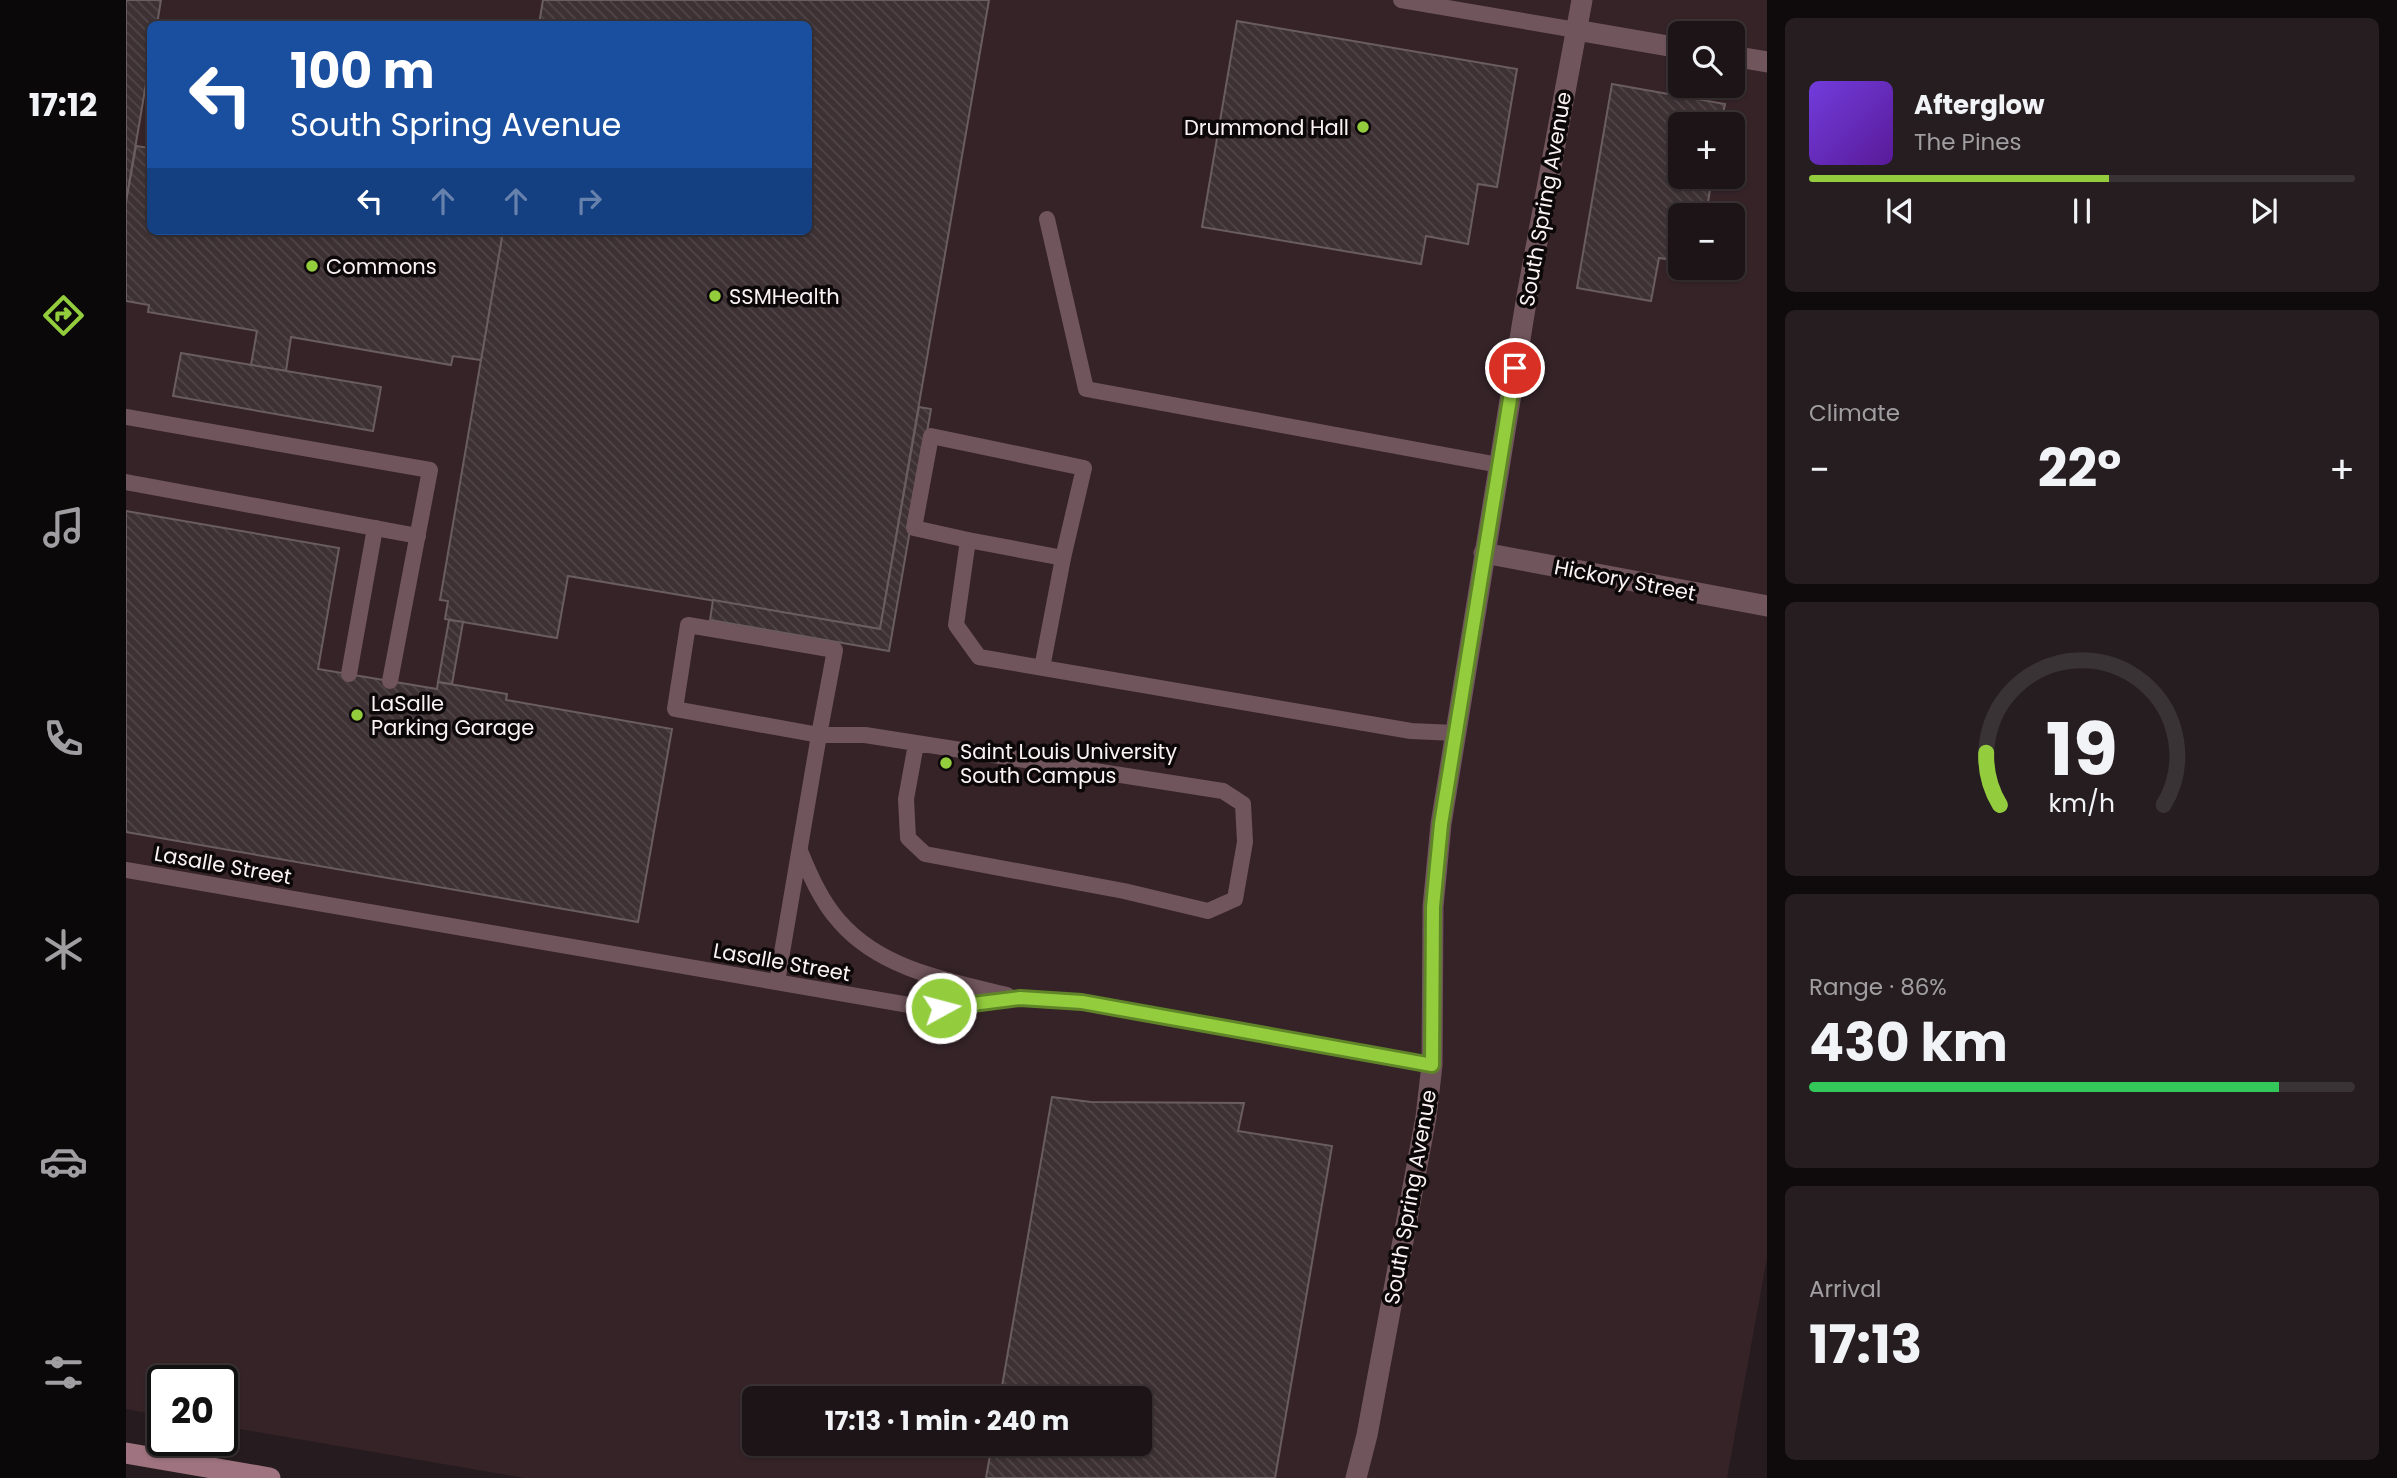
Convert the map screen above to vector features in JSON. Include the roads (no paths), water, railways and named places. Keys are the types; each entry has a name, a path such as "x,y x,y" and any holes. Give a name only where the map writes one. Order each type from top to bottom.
{"main road":[{"path":"126,1453 270,1478"}],"street":[{"name":"South Spring Avenue","path":"1356,1478 1367,1435 1416,1177 1432,1065 1433,907 1441,824 1499,465 1582,0"},
{"path":"1576,30 1668,46"},
{"path":"1745,58 1767,62"},
{"name":"Hickory Street","path":"1484,553 1767,607"}],"lane":[{"path":"1401,0 1576,30"},
{"path":"1047,219 1086,389 1499,465"},
{"path":"126,416 430,470 390,681"},
{"path":"1042,668 1084,468 931,436 914,528 1063,558"},
{"path":"126,482 418,536"},
{"path":"349,674 375,528"},
{"path":"968,540 957,625 979,657 1411,731 1455,733"},
{"path":"777,982 799,850 819,736 835,650 688,625 675,709 819,736 865,735 1223,792 1243,804 1245,842 1235,899 1208,911 1124,891 925,854 908,838 906,799 916,744"},
{"path":"799,850 810,875 838,920 872,950 927,974 1020,998"},
{"name":"Lasalle Street","path":"126,870 928,1007 941,1008 1020,998 1082,1002 1432,1065"}],"place":[{"name":"Drummond Hall","path":"1363,127"},
{"name":"Commons","path":"312,266"},
{"name":"SSMHealth","path":"715,296"},
{"name":"LaSalle Parking Garage","path":"357,715"},
{"name":"Saint Louis University South Campus","path":"946,763"}]}
